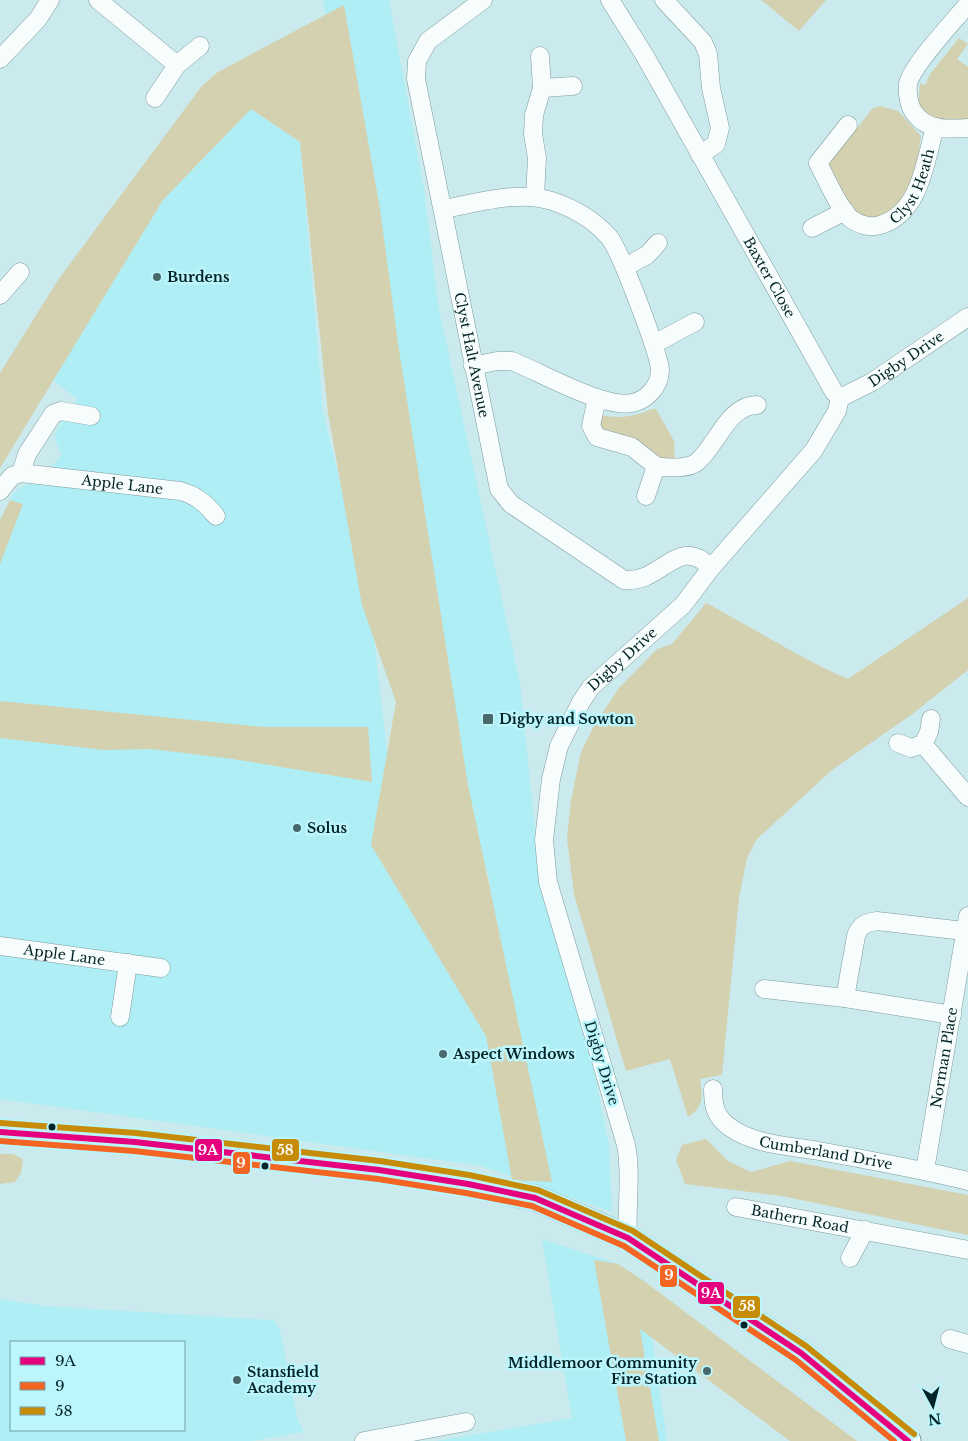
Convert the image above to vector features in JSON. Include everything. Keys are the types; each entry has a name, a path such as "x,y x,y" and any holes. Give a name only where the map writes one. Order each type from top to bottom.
{"street":[{"path":"0,59 38,19 50,0"},
{"path":"98,0 177,65"},
{"name":"Clyst Halt Avenue","path":"483,0 428,41 417,61 416,79 499,489 511,504 624,580 635,581 648,577 676,556 694,556 711,568"},
{"name":"Baxter Close","path":"610,0 645,56 834,392 840,398"},
{"path":"664,0 703,42 708,54 712,95 720,128 716,144 700,155"},
{"path":"968,4 919,64 908,85 910,107 919,118 935,127 968,128"},
{"path":"155,98 177,65 200,46"},
{"path":"535,197 537,158 533,134 534,115 542,88 540,56"},
{"path":"542,88 573,86"},
{"name":"Clyst Heath","path":"848,125 818,163 845,211 851,218 874,227 890,222 903,214 910,204 921,176 935,127"},
{"path":"443,209 514,197 535,197 552,201 592,221 610,239 625,267 641,314 654,344 660,371 657,383 651,393 642,401 630,404 596,398 512,361 497,361 473,366"},
{"path":"812,228 845,211"},
{"path":"625,267 647,255 658,243"},
{"path":"0,295 20,272"},
{"name":"Digby Drive","path":"628,1238 626,1210 630,1161 548,882 544,840 551,779 559,746 581,702 592,687 683,605 711,568 814,450 837,411 840,398 872,382 968,317"},
{"path":"654,344 695,322"},
{"path":"596,398 591,426 597,437 632,447 656,466 681,466 696,463 736,414 744,407 757,405"},
{"path":"0,491 12,476 21,473 27,454 53,414 61,411 91,416"},
{"path":"646,496 656,466"},
{"name":"Apple Lane","path":"21,473 180,491 191,494 201,500 216,516"},
{"path":"898,743 911,748 923,744 929,732 931,719"},
{"path":"923,744 968,797"},
{"path":"845,998 858,928 865,923 877,921 966,924"},
{"name":"Norman Place","path":"925,1170 966,924"},
{"name":"Apple Lane","path":"0,946 161,968"},
{"path":"120,1017 128,963"},
{"path":"764,989 845,998 952,1015"},
{"name":"Cumberland Drive","path":"713,1089 713,1104 716,1113 731,1129 742,1134 767,1142 925,1170 968,1181"},
{"path":"0,1132 135,1142 379,1170 468,1184 535,1198 628,1238 801,1353 908,1441"},
{"name":"Bathern Road","path":"736,1207 968,1250"},
{"name":"Bathern Road","path":"850,1258 865,1230"},
{"path":"950,1338 968,1344"},
{"path":"364,1441 413,1437 466,1422"}],"shaded area":[{"path":"323,0 389,0 425,195 438,304 520,683 538,859 551,925 593,1066 609,1145 612,1212 482,1166 0,1099 0,520 14,492 27,484 39,483 62,454 55,441 56,432 77,399 53,380 163,200 251,109 300,142 323,411 347,511 367,577 401,874 500,957 489,878 443,716"},
{"path":"761,0 826,0 799,31"},
{"path":"344,5 380,209 399,350 468,785 552,1182 512,1180 486,1036 371,845 396,702 362,605 328,413 300,142 251,109 163,200 0,468 0,373 58,280 201,87 218,72"},
{"path":"959,38 968,44 957,59 968,67 968,122 933,120 918,107 920,83 925,85 930,74"},
{"path":"880,106 898,111 921,136 918,158 905,201 873,223 854,216 823,161 847,132 857,128 872,109"},
{"path":"656,409 674,441 675,463 670,463 598,430 600,415 627,416"},
{"path":"10,500 23,504 0,564 0,520"},
{"path":"968,598 968,670 911,715 832,770 757,839 747,858 739,898 722,1075 700,1079 702,1091 700,1105 688,1117 670,1059 626,1071 574,894 567,839 571,800 581,752 595,724 619,688 657,649 672,644 706,603 794,652 848,679"},
{"path":"0,701 264,727 368,727 372,782 233,759 151,749 104,750 0,738"},
{"path":"706,1139 728,1161 751,1172 790,1161 968,1195 968,1235 782,1196 685,1184 676,1160 682,1145"},
{"path":"0,1154 13,1154 23,1159 21,1173 15,1182 0,1184"},
{"path":"542,1239 618,1264 644,1281 667,1441 436,1441 572,1418"},
{"path":"594,1260 618,1264 644,1281 857,1441 790,1441 640,1329 659,1441 626,1441"},
{"name":"Stansfield Academy","path":"0,1299 46,1306 274,1320 280,1329 297,1417 304,1432 252,1441 0,1441"}],"transit line":[{"name":"58","path":"1,1123 136,1133 380,1161 469,1175 538,1190 633,1231 806,1346 914,1434"},
{"name":"9A","path":"0,1132 135,1142 379,1170 468,1184 535,1198 628,1238 801,1353 908,1441"},
{"name":"9","path":"0,1141 134,1151 378,1179 532,1206 624,1246 796,1360 894,1441"}],"place":[{"name":"Burdens","path":"157,277"},
{"name":"Digby and Sowton","path":"488,719"},
{"name":"Solus","path":"297,828"},
{"name":"Aspect Windows","path":"443,1054"},
{"name":"Middlemoor Community Fire Station","path":"707,1371"},
{"name":"Stansfield Academy","path":"237,1380"}]}
